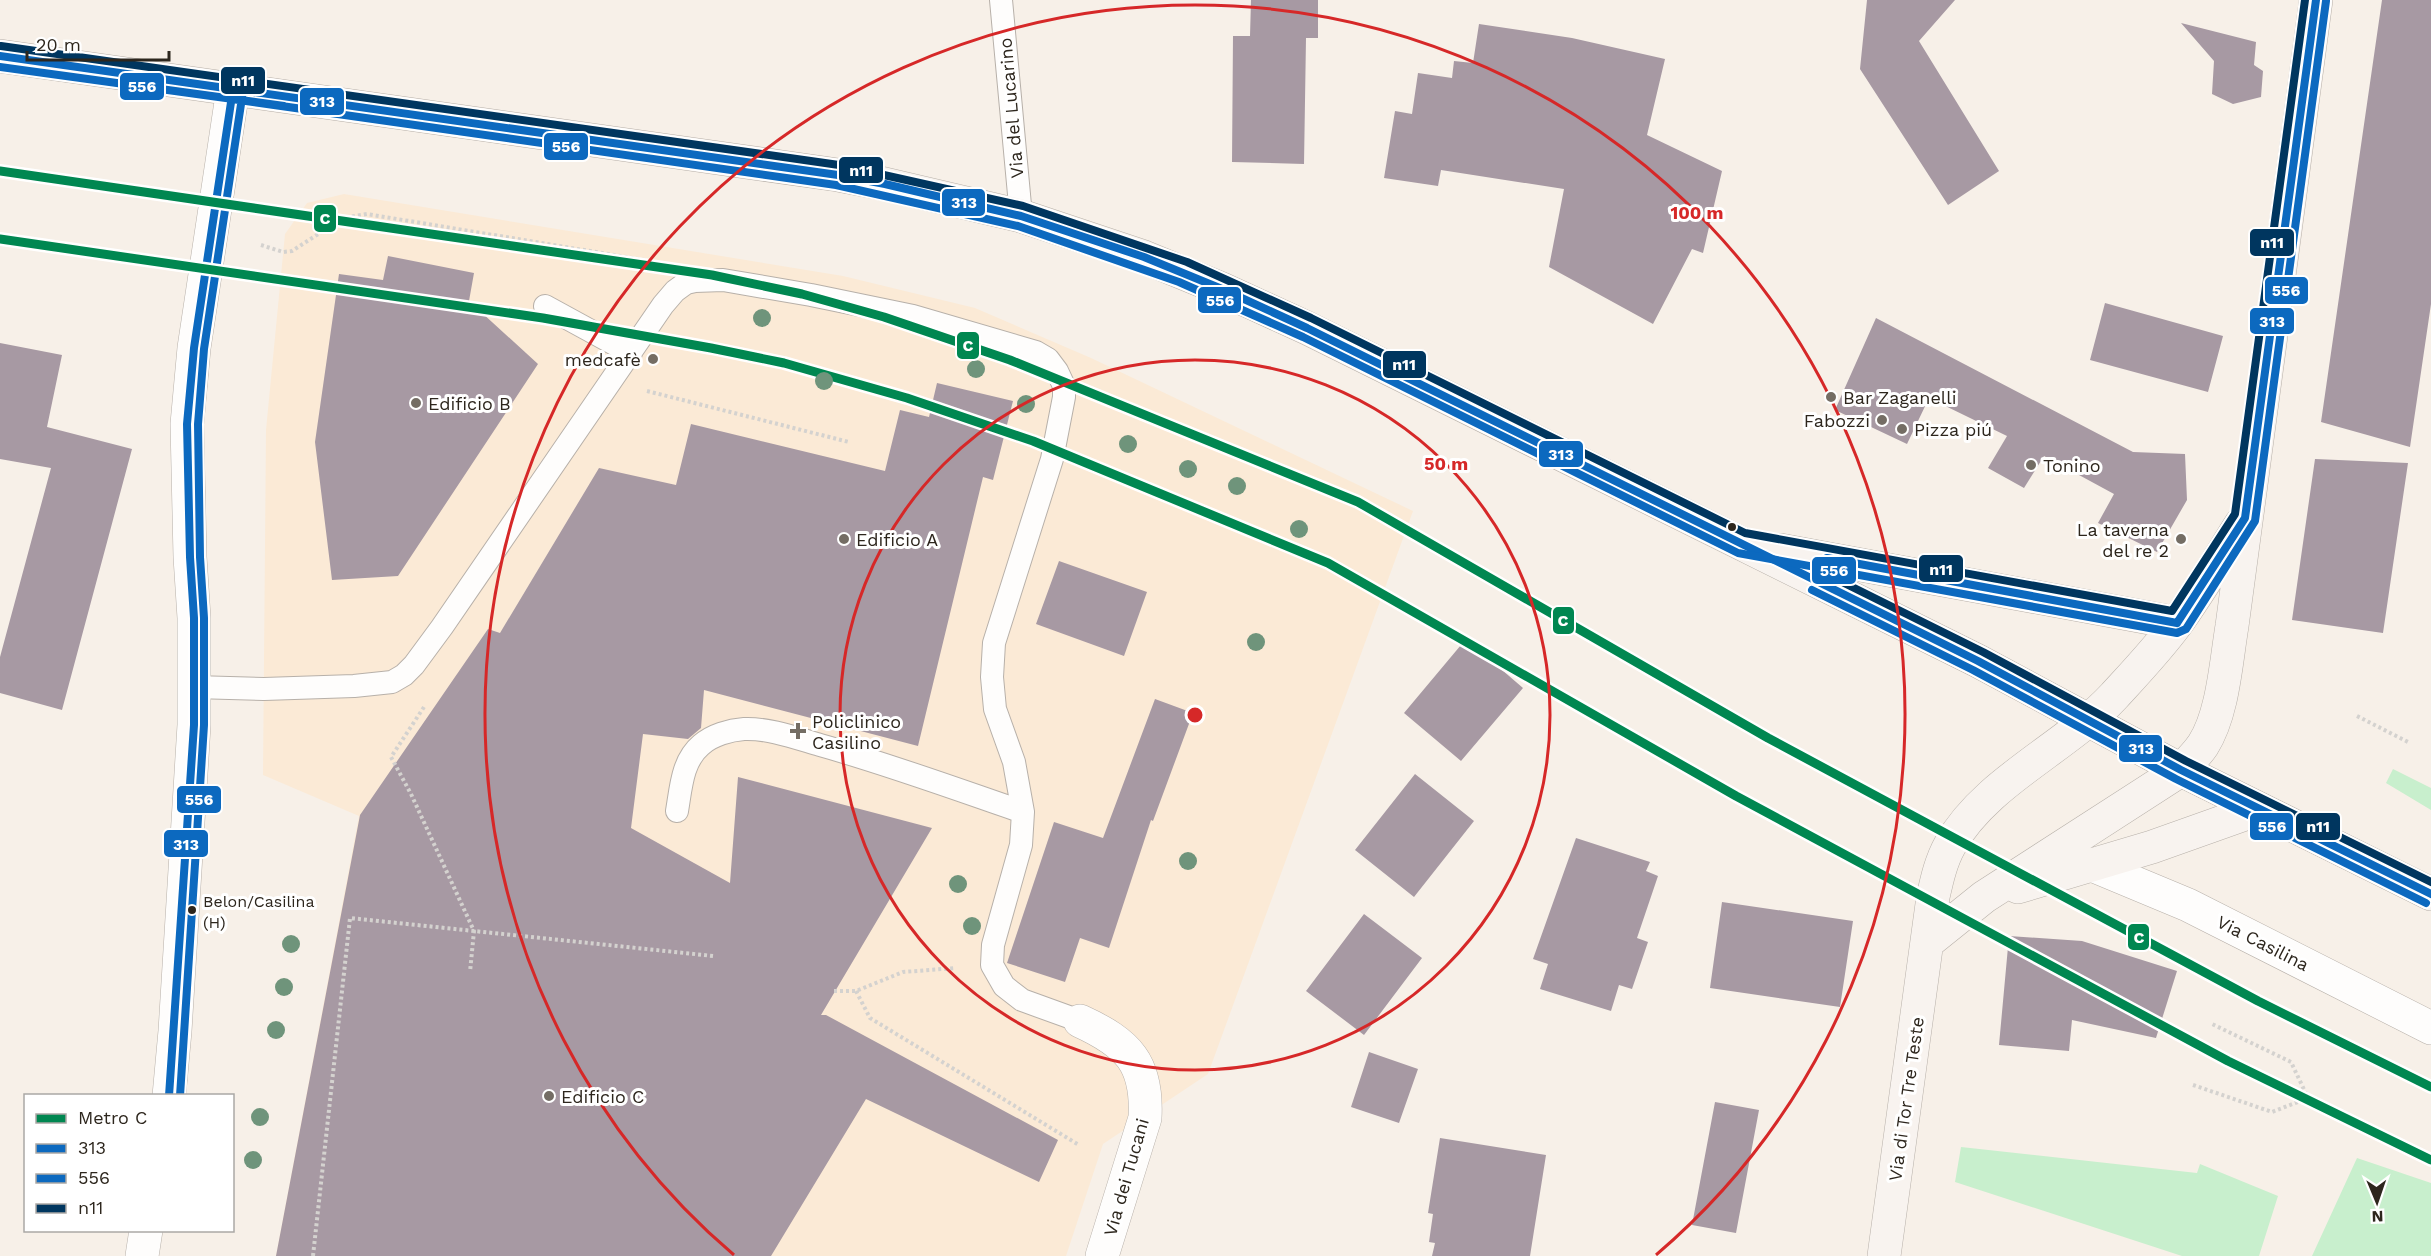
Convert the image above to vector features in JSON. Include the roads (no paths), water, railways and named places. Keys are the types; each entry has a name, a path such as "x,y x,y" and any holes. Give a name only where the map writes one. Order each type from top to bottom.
{"street":[{"path":"1928,942 1984,897 2181,770 2203,745 2216,715 2232,626 2316,0"},
{"path":"0,56 885,184 1021,216 1144,257 1243,298 1742,543 1978,661 2181,770 2431,894"},
{"path":"169,1094 191,787 194,687 187,424 194,348 233,89"},
{"name":"Via di Tor Tre Teste","path":"1884,1256 1936,882 1950,845 1994,795 2087,721 2112,698 2177,623 2245,518"},
{"path":"1742,543 2177,623"},
{"path":"1984,897 2092,865 2259,809"},
{"name":"Via Casilina","path":"2092,865 2188,905 2431,1028"},
{"name":"Via dei Tucani","path":"1080,1021 1115,1041 1127,1052 1142,1073 1146,1094 1145,1118 1102,1256"},
{"path":"142,1256 146,1232"}],"lane":[{"name":"Via del Lucarino","path":"1001,0 1021,216"},
{"path":"194,687 354,686 392,682 404,675 442,627 675,291 695,281 714,280 811,295 913,316 1036,352 1052,363 1064,386 1061,421 1052,459 994,643 995,709 1018,777 1023,812 1021,845 993,945 992,965 1004,986 1022,1000 1080,1021"},
{"path":"545,306 631,353"},
{"path":"677,811 682,779 689,757 702,743 722,733 744,729 767,731 850,753 1023,812"}],"metro line":[{"name":"C","path":"0,171 712,275 802,294 884,317 1010,360 1358,502 1768,738 2258,1001 2431,1087"},
{"name":"C","path":"0,239 543,318 711,348 784,363 907,398 1033,441 1328,563 1736,796 2228,1061 2431,1160"}],"place":[{"name":"medcafè","path":"653,359"},
{"name":"Bar Zaganelli","path":"1831,397"},
{"name":"Edificio B","path":"416,403"},
{"name":"Fabozzi","path":"1882,420"},
{"name":"Pizza piú","path":"1902,429"},
{"name":"Tonino","path":"2031,465"},
{"name":"Edificio A","path":"844,539"},
{"name":"La taverna del re 2","path":"2181,539"},
{"name":"Policlinico Casilino","path":"798,731"},
{"name":"Belon/Casilina (H)","path":"192,910"},
{"name":"Edificio C","path":"549,1096"}]}
